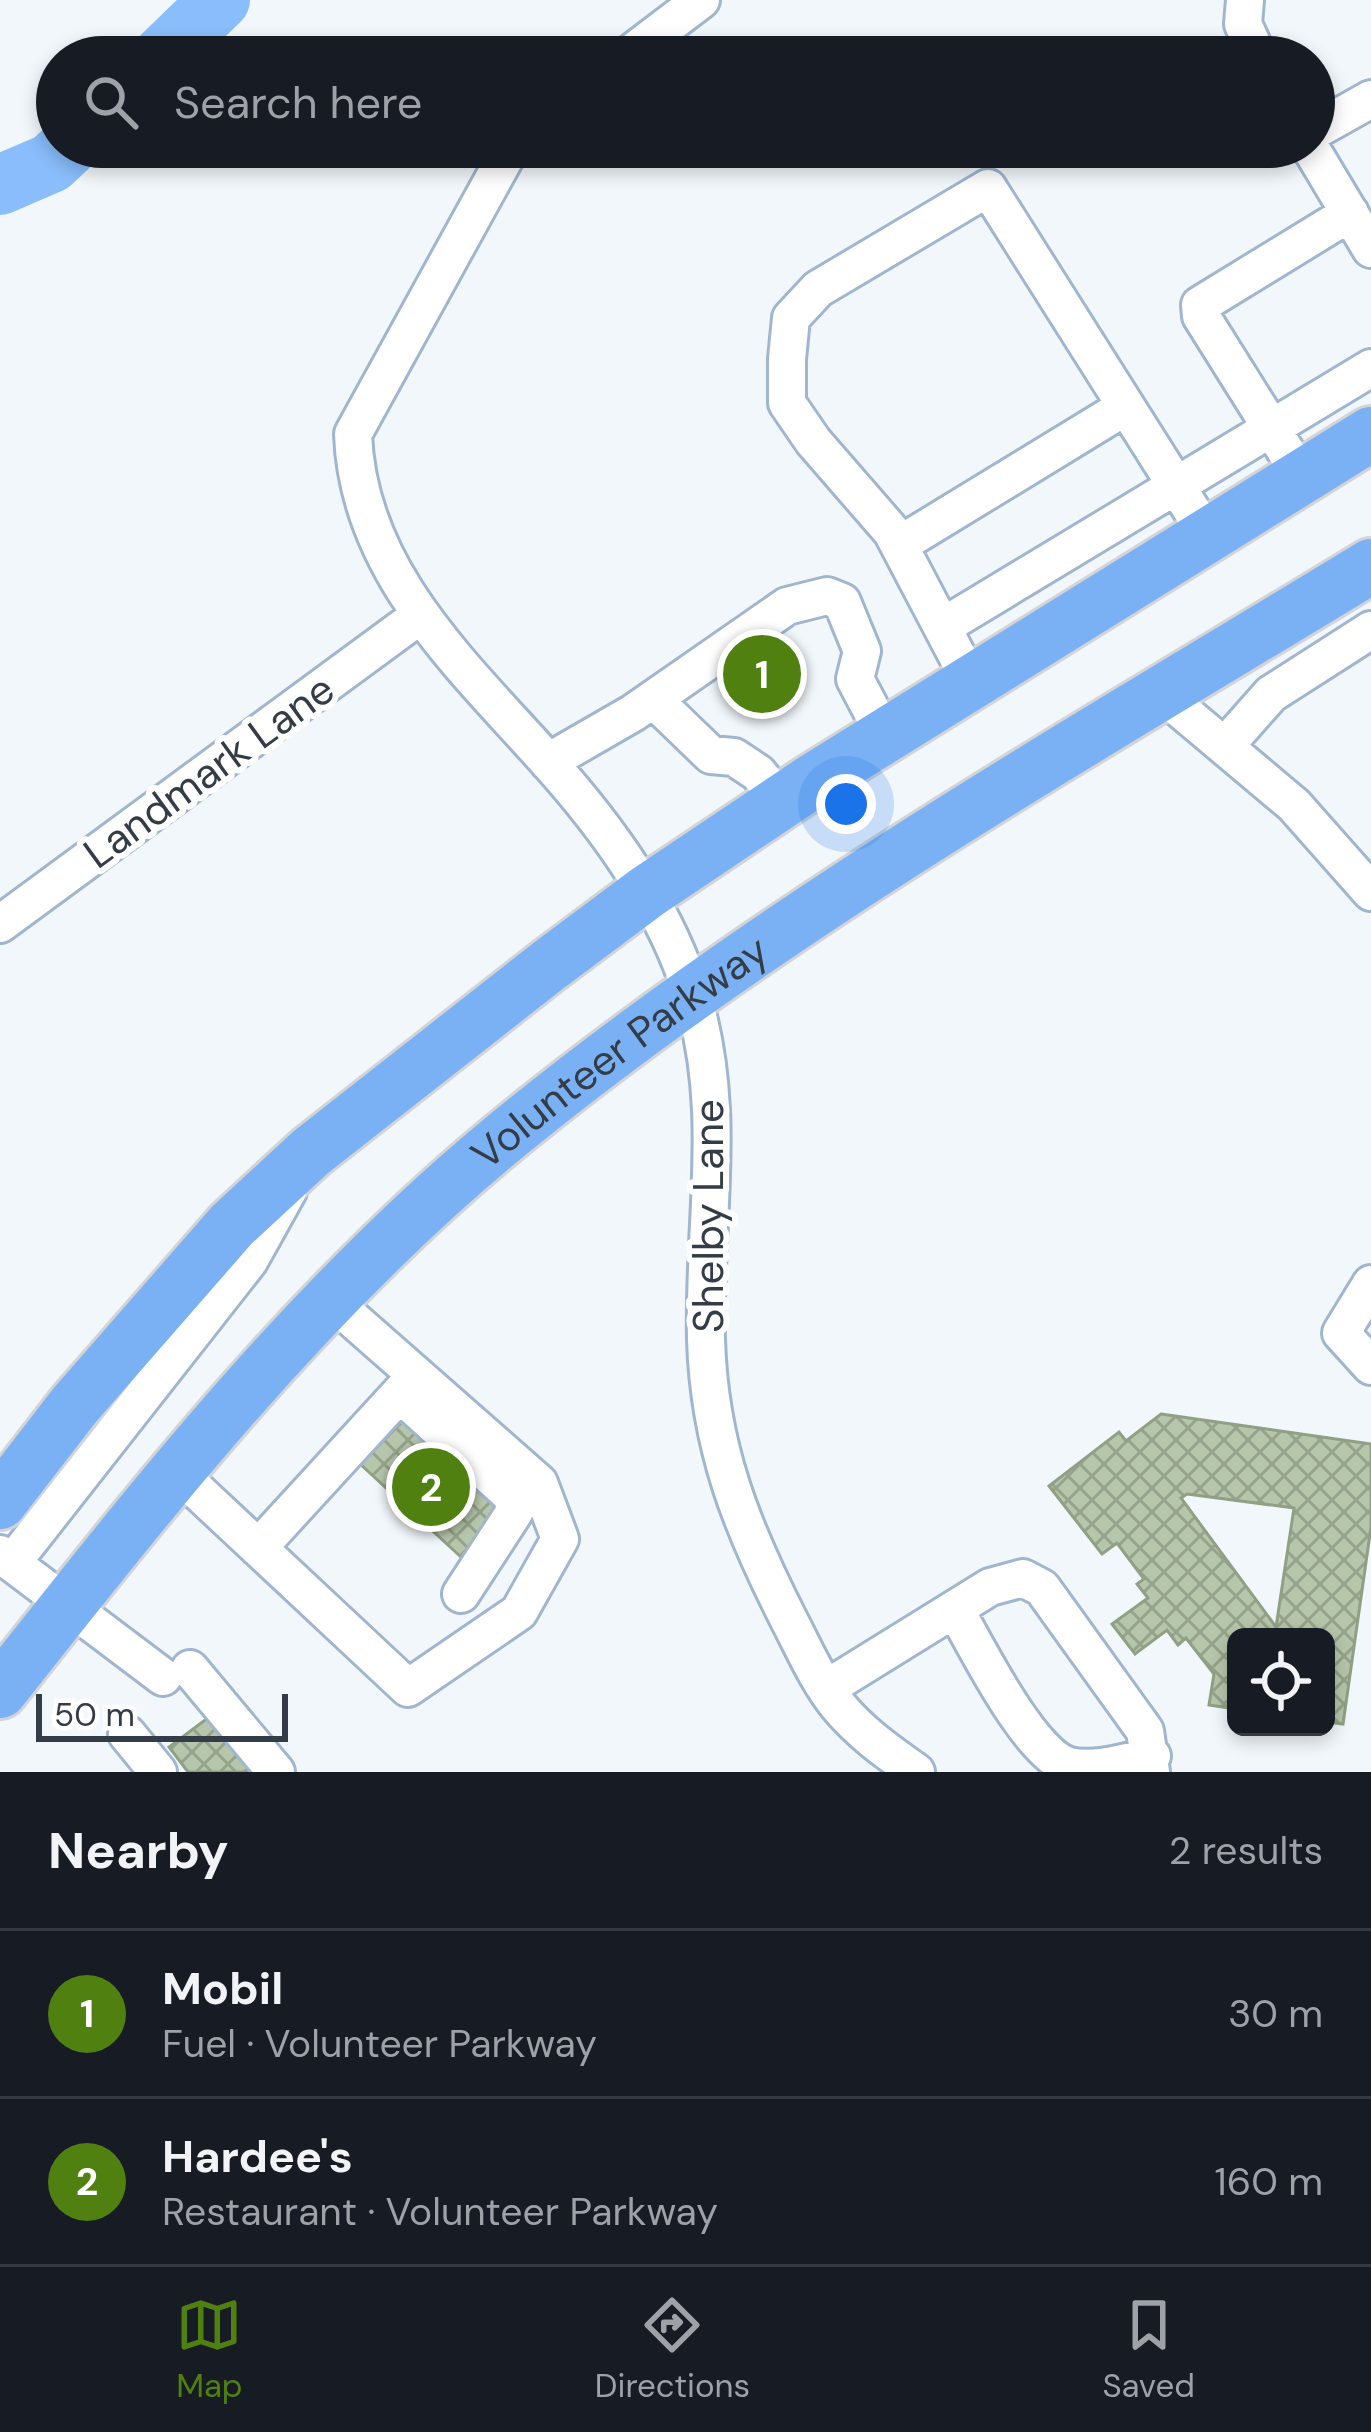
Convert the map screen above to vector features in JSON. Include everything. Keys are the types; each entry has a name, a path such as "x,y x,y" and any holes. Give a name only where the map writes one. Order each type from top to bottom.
{"highway":[{"path":"0,1502 74,1406 232,1225 310,1152 647,892 886,736 1371,434"},
{"name":"Volunteer Parkway","path":"0,1691 176,1471 332,1300 419,1213 499,1143 692,994 836,895 1371,566"}],"street":[{"path":"653,36 700,0"},
{"path":"1335,119 1371,99"},
{"name":"Shelby Lane","path":"499,168 353,434 354,465 365,514 418,616 548,762 625,858 680,957 692,994 715,1125 706,1336 718,1441 734,1505 827,1688 866,1736 916,1772"},
{"path":"1323,168 1371,249"},
{"path":"972,684 892,532 813,441 788,403 791,318 818,289 988,188 1208,536"},
{"path":"1302,478 1202,316 1200,305 1350,213"},
{"path":"941,627 1371,368"},
{"path":"898,545 1125,407"},
{"path":"548,762 653,699 787,606 827,596 842,602 862,651 855,679 886,736"},
{"name":"Landmark Lane","path":"0,924 418,616"},
{"path":"1226,746 1271,694 1371,630"},
{"path":"1162,694 1294,805 1371,892"},
{"path":"653,699 711,755 734,757 758,773 782,802"},
{"path":"276,1772 177,1673 6,1558 249,1262 310,1152"},
{"path":"1371,1284 1341,1333 1371,1366"},
{"path":"332,1300 512,1496 515,1511 461,1594"},
{"path":"176,1471 408,1688 519,1612 560,1539 539,1483 408,1384"},
{"path":"258,1548 408,1384"},
{"path":"827,1688 990,1588 1023,1578 1042,1588 1145,1731 1152,1764 1093,1769 1064,1766 1020,1721 955,1610"},
{"path":"127,1734 158,1772"}],"building":[{"path":"1161,1414 1371,1444 1371,1527 1343,1724 1335,1723 1335,1628 1227,1628 1227,1708 1209,1705 1214,1674 1186,1638 1178,1645 1167,1630 1135,1654 1112,1624 1148,1598 1137,1584 1144,1579 1117,1543 1102,1554 1049,1486 1119,1432 1126,1441","holes":["1187,1494 1294,1508 1276,1627 1181,1498"]},
{"path":"401,1417 504,1511 461,1557 359,1463"},
{"path":"213,1714 259,1772 188,1772 169,1747"}],"waterway":[{"path":"183,36 220,0"},
{"path":"0,185 39,168"}],"place":[{"name":"Mobil","path":"762,674"},
{"name":"Hardee's","path":"431,1487"}]}
